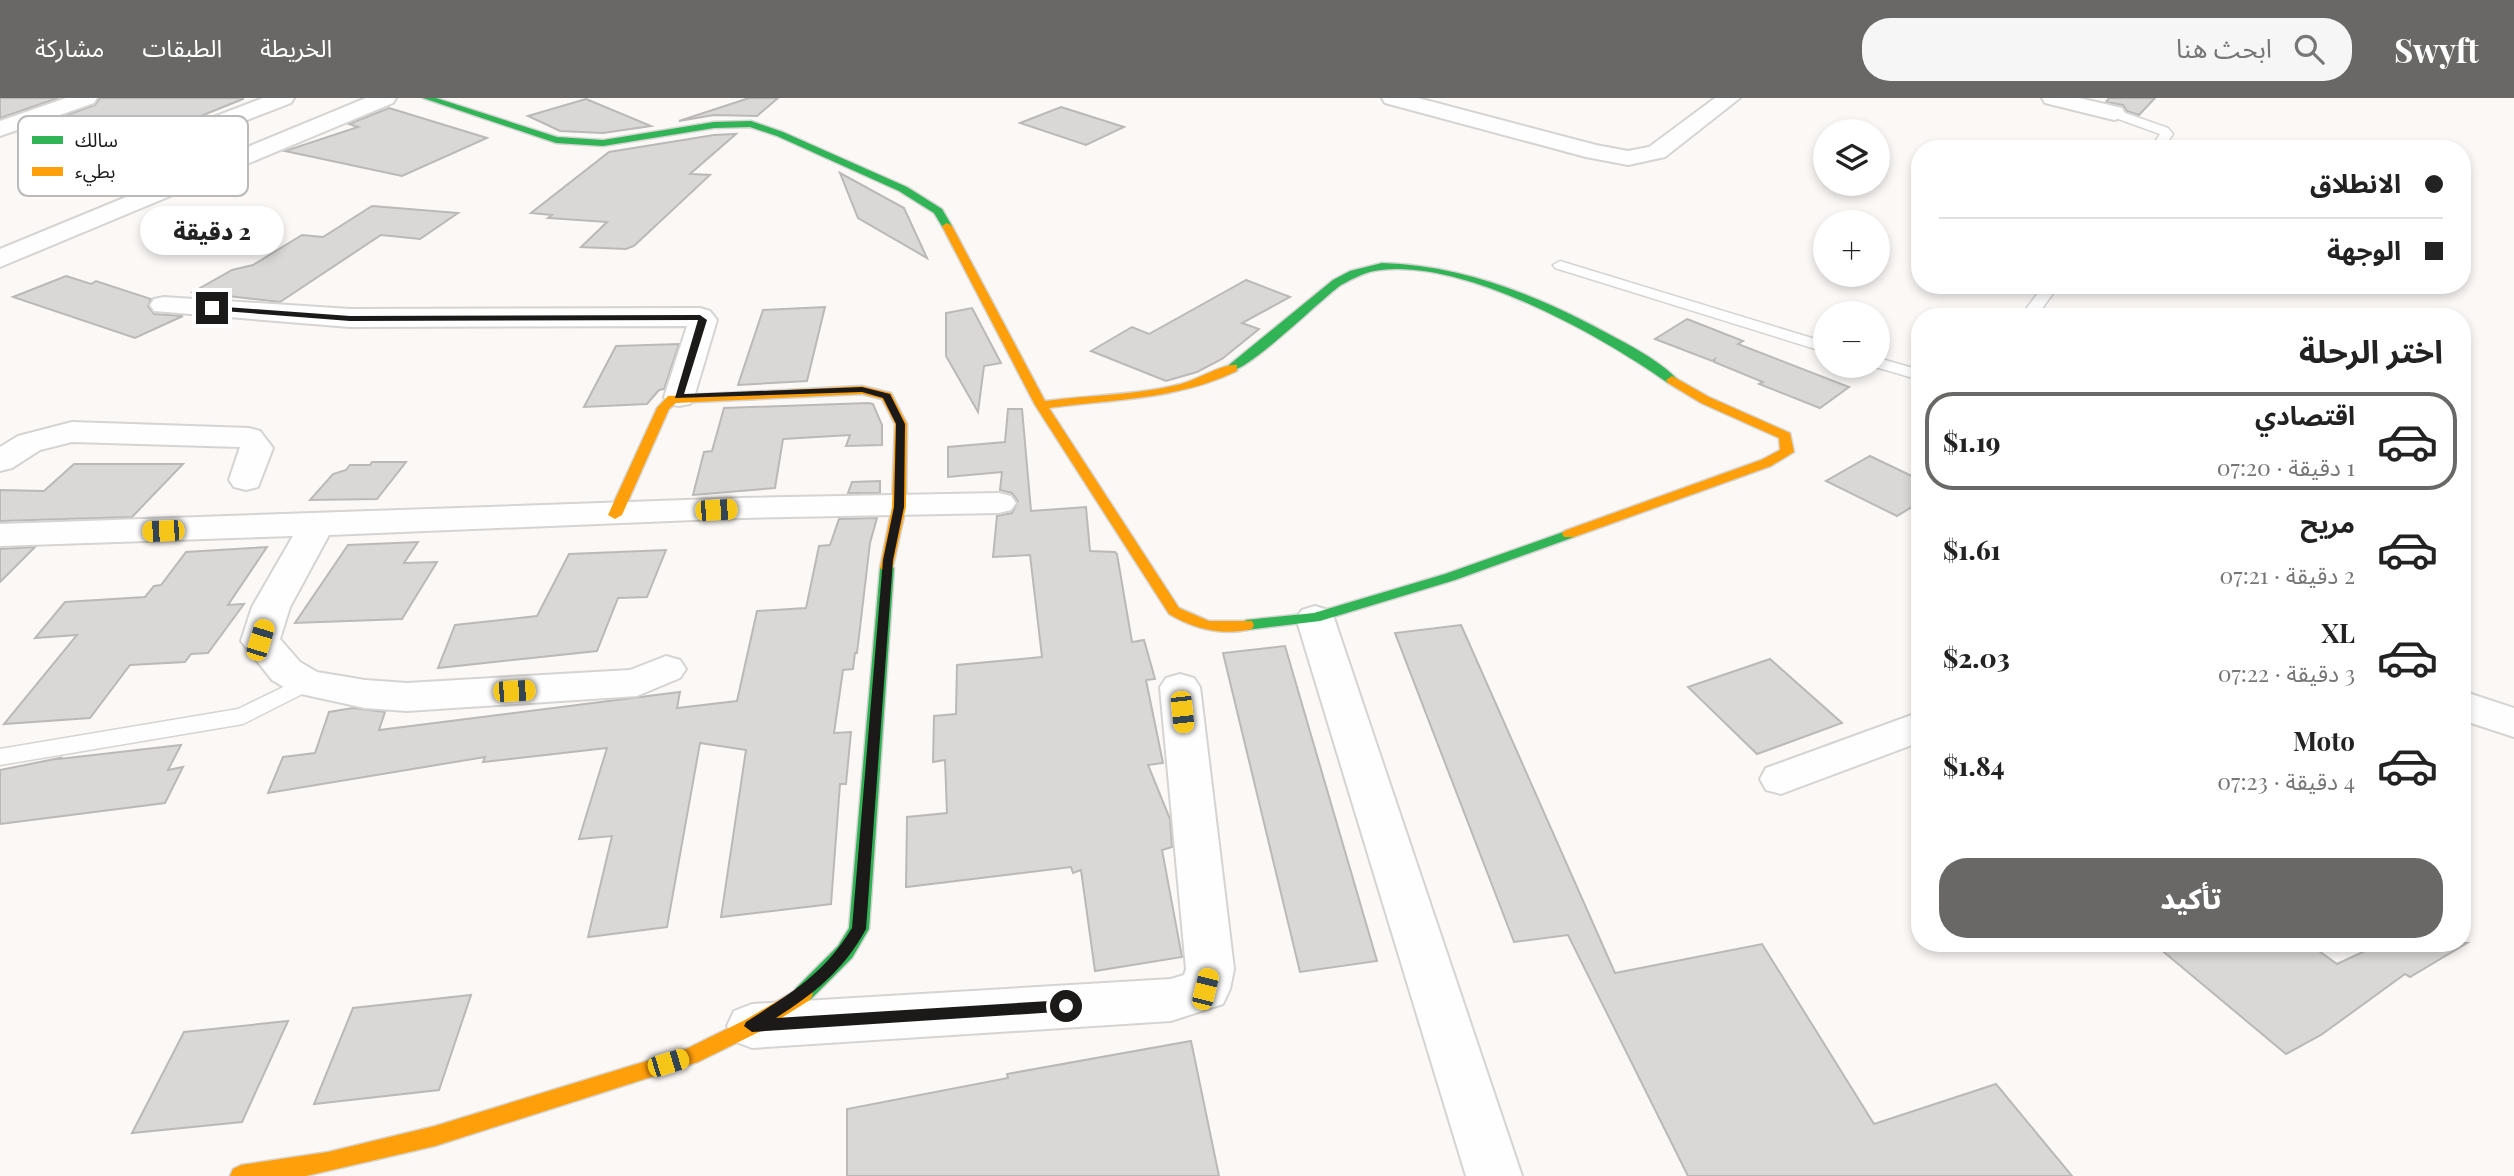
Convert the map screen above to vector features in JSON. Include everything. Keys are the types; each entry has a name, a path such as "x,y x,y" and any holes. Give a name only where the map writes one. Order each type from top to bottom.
{"street":[{"path":"36,116 86,98"},
{"path":"237,116 283,98"},
{"path":"248,156 386,98"},
{"path":"427,98 556,140 603,143 714,125 751,124 780,134 903,189 938,211 1041,405 1113,512 1174,611 1191,622 1213,628 1315,618 1450,577 1766,463 1787,452 1785,436 1693,394 1625,347 1540,304 1445,274 1390,263 1368,266 1344,278 1313,301 1264,347 1211,380 1176,390 1041,405"},
{"path":"1393,98 1594,152 1628,158 1657,152 1729,98"},
{"path":"2053,98 2113,113"},
{"path":"0,129 18,123"},
{"path":"0,259 151,196"},
{"path":"164,304 350,318 700,317 703,320 679,397"},
{"path":"272,1173 435,1136 691,1056 752,1026 810,989 845,952 859,929 888,560 899,507 901,424 887,396 862,390 679,397 667,401 615,515"},
{"path":"0,461 29,443 72,432 249,438 257,448 246,480"},
{"path":"0,535 742,509 999,503"},
{"path":"317,525 271,607 260,640 286,671 306,682 355,693 407,697 637,683 666,669"},
{"path":"1315,618 1494,1176"},
{"path":"752,1026 1171,1000 1205,989 1210,969 1180,687"},
{"path":"2471,708 2514,723"},
{"path":"1782,779 1911,729"}],"lane":[{"path":"2113,113 2164,131 2167,134 2163,140"},
{"path":"1560,265 1813,342"},
{"path":"1890,367 1911,373"},
{"path":"0,757 243,716 306,682"}],"building":[{"path":"0,98 58,98 0,118"},
{"path":"100,98 243,98 201,116 64,116 95,105"},
{"path":"749,98 778,98 757,116 714,115 679,121"},
{"path":"2109,98 2155,98 2139,115 2127,111 2123,105 2106,102"},
{"path":"586,99 651,126 603,133 560,131 528,116"},
{"path":"1061,107 1124,127 1086,145 1020,123"},
{"path":"389,108 487,138 402,176 285,151 358,127 349,124"},
{"path":"736,134 690,174 710,175 634,246 626,249 581,247 607,222 548,218 552,215 531,213 609,152"},
{"path":"840,173 904,208 927,258 858,218"},
{"path":"372,206 458,213 420,239 381,235 280,302 193,292 232,270 253,265 302,235 323,237"},
{"path":"66,276 91,284 96,281 151,299 148,306 154,314 183,316 135,338 13,297"},
{"path":"1246,280 1290,297 1242,323 1259,329 1222,359 1197,372 1166,381 1091,351 1132,327 1149,334"},
{"path":"825,307 807,381 738,385 763,310"},
{"path":"972,308 1001,363 984,366 978,412 946,356 946,313"},
{"path":"1687,319 1743,341 1738,344 1813,373 1813,378 1826,378 1849,387 1820,408 1759,384 1763,382 1714,362 1715,359 1712,361 1655,339"},
{"path":"679,344 664,389 659,390 647,404 584,407 616,346"},
{"path":"873,404 882,425 882,445 846,446 850,435 783,439 775,488 693,495 704,452 712,451 724,408"},
{"path":"1008,409 1022,409 1031,511 1086,507 1090,551 1117,554 1132,642 1144,640 1155,679 1146,680 1163,763 1148,765 1170,819 1172,847 1162,850 1182,957 1095,971 1081,870 1073,873 1071,867 906,887 907,817 947,813 945,760 933,762 934,716 956,714 957,665 1042,657 1030,555 993,557 997,516 1012,513 1018,501 1012,493 1000,490 1002,472 948,477 948,447 1005,442"},
{"path":"1870,456 1911,476 1911,507 1897,516 1826,481"},
{"path":"372,462 406,462 377,499 310,500 333,474 346,470 350,465 370,465"},
{"path":"74,464 183,464 132,517 0,521 0,490 44,491"},
{"path":"880,481 880,493 848,493 852,482"},
{"path":"877,518 870,543 857,653 853,669 843,670 834,733 851,732 846,784 840,784 831,904 721,917 746,750 700,743 667,927 588,937 612,836 579,839 607,748 483,762 485,757 268,793 283,757 315,753 329,712 353,708 385,712 379,730 680,692 677,708 737,701 757,611 806,608 819,546 830,545 839,519"},
{"path":"418,542 404,563 437,562 402,619 295,623 348,545"},
{"path":"35,547 0,582 0,549"},
{"path":"267,547 228,605 244,604 208,653 191,654 185,662 130,665 90,718 4,724 77,635 35,638 65,602 145,597 154,586 161,585 186,552"},
{"path":"666,550 647,597 618,598 597,651 438,668 455,625 537,616 569,554"},
{"path":"1461,625 1615,973 1762,944 1874,1124 1996,1084 2072,1176 1688,1176 1568,935 1514,942 1395,633"},
{"path":"1285,646 1377,961 1300,972 1223,653"},
{"path":"1770,659 1842,723 1757,754 1688,687"},
{"path":"181,745 168,770 183,767 165,803 0,824 0,770 60,758"},
{"path":"2164,952 2320,952 2337,964 2363,952 2452,952 2410,977 2405,974 2321,1035 2286,1054"},
{"path":"471,995 439,1090 314,1104 353,1008"},
{"path":"288,1021 242,1122 132,1133 184,1032"},
{"path":"1191,1041 1219,1176 847,1176 847,1109 1008,1078 1007,1074"}],"traffic: fast":[{"path":"427,98 556,140 603,143 714,125 751,124 780,134 903,189 938,211 947,226"},
{"path":"1233,368 1337,282 1354,273 1382,266 1415,267 1452,274 1530,301 1624,347 1672,380"},
{"path":"1246,625 1315,618 1450,577 1569,534"},
{"path":"803,994 845,952 859,929 887,568"}],"traffic: slow":[{"path":"947,226 1041,405 1174,611 1192,621 1209,625 1246,625"},
{"path":"1041,405 1164,392 1211,379 1233,368"},
{"path":"1569,534 1766,463 1787,452 1785,436 1705,400 1672,380"},
{"path":"615,515 663,408 672,399 862,390 887,396 901,424 899,507 887,568"},
{"path":"241,1176 328,1162 435,1136 691,1056 752,1026 803,994"}],"route":[{"path":"212,308 333,318 700,317 703,320 679,397 862,390 887,396 901,424 899,507 888,560 859,929 845,952 810,989 752,1026 1066,1006"}]}
